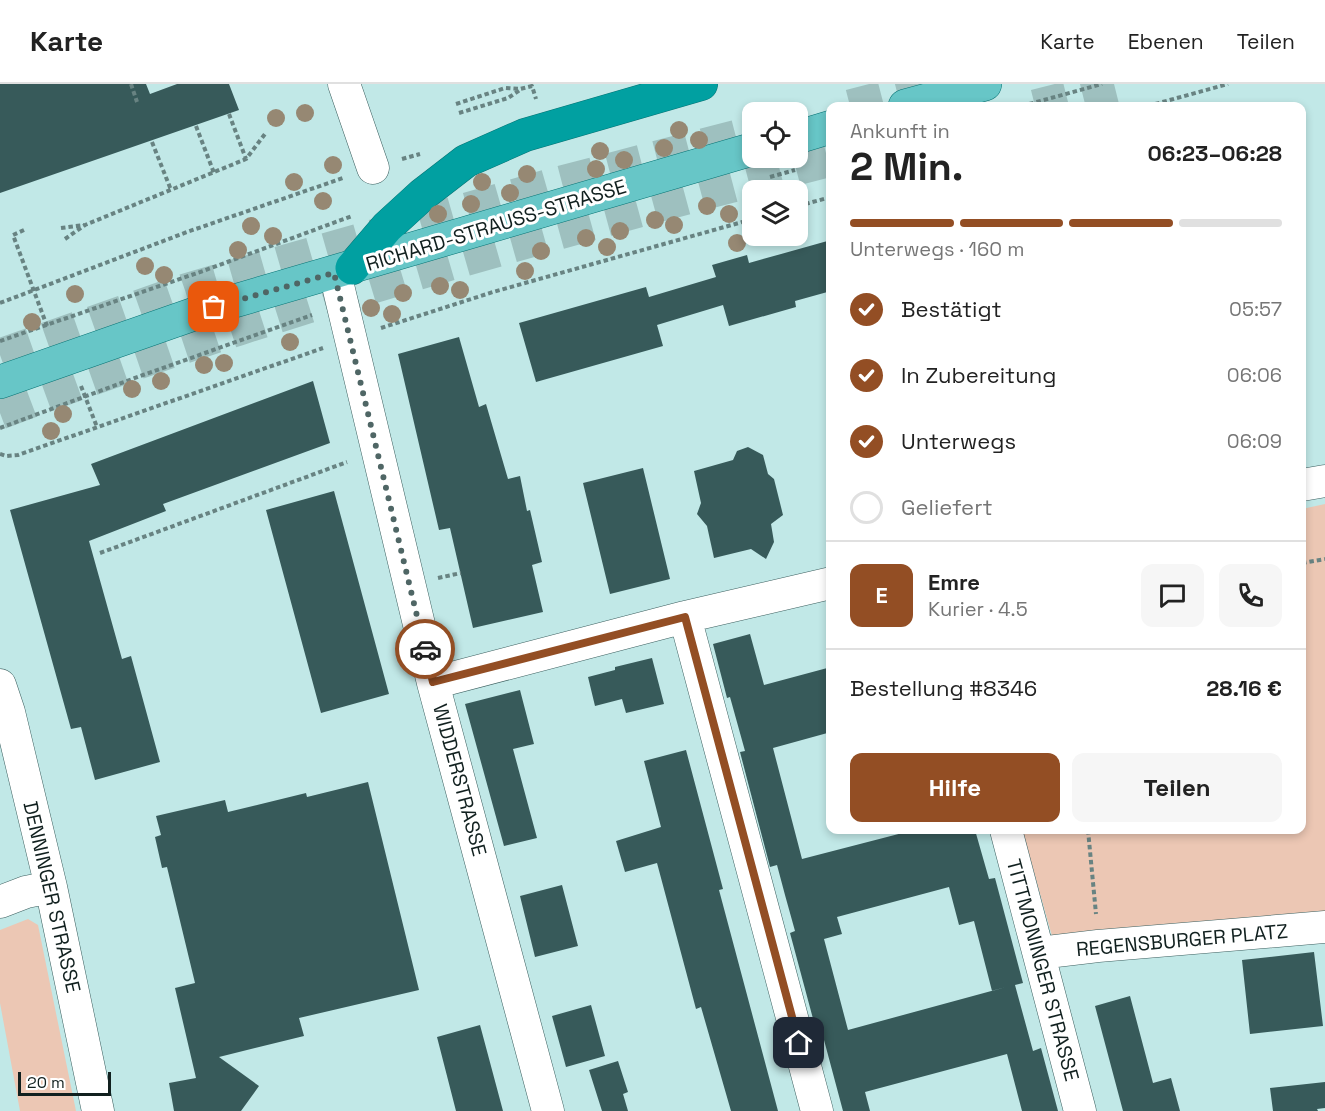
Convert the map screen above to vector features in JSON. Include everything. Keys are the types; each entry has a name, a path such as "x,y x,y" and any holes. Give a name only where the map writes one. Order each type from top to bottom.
{"highway":[{"path":"343,271 422,195 466,161 525,135 701,84"}],"main road":[{"path":"920,102 985,84"},
{"path":"808,134 826,129"},
{"name":"RICHARD-STRAUSS-STRASSE","path":"0,382 214,307 343,271 585,197 742,167"}],"street":[{"path":"344,84 373,168"},
{"name":"WIDDERSTRASSE","path":"343,271 343,305 433,682 548,1111"},
{"path":"1306,484 1325,481"},
{"path":"433,682 685,617 826,584"},
{"path":"685,617 817,1111"},
{"name":"DENNINGER STRASSE","path":"0,685 9,712 51,887 98,1111"},
{"name":"TITTMONINGER STRASSE","path":"1006,834 1080,1111"},
{"path":"0,902 26,892 51,887"},
{"name":"REGENSBURGER PLATZ","path":"1039,953 1325,927"}],"path":[{"path":"131,84 137,102"},
{"path":"1037,102 1102,84"},
{"path":"1163,102 1228,84"},
{"path":"456,104 505,88 520,89 532,86 538,105"},
{"path":"459,113 508,98 520,89"},
{"path":"229,114 246,159"},
{"path":"196,126 214,173"},
{"path":"65,239 85,225 246,159 265,134"},
{"path":"152,142 171,190"},
{"path":"0,303 187,232 373,168"},
{"path":"785,168 798,170"},
{"path":"808,203 826,198"},
{"path":"0,341 275,246 354,215"},
{"path":"61,228 85,225"},
{"path":"24,230 13,235 47,326"},
{"path":"0,428 343,305"},
{"path":"78,379 97,427"},
{"path":"100,554 348,461"},
{"path":"1306,562 1325,559"},
{"path":"432,579 461,573"},
{"path":"1088,834 1097,924"}],"shaded area":[{"path":"1325,504 1325,912 1052,936 1023,834 1306,834 1306,508"},
{"path":"28,919 38,925 76,1111 20,1111 0,1003 0,930"}],"building":[{"path":"0,84 146,84 150,94 177,84 229,84 239,110 0,193"},
{"path":"826,241 826,292 795,301 796,307 729,326 723,305 657,325 663,346 536,382 519,323 646,287 649,297 716,277 712,265 747,255 749,263"},
{"path":"459,337 479,407 486,404 508,479 520,476 527,511 530,510 542,562 532,565 543,612 473,628 450,528 439,530 398,354"},
{"path":"313,381 330,443 163,504 166,511 89,541 122,659 131,656 160,762 95,780 81,727 71,729 10,510 100,485 91,464"},
{"path":"748,447 763,455 768,474 774,479 783,515 771,524 774,542 766,559 751,549 714,558 707,526 697,514 701,503 694,471 733,460 737,451"},
{"path":"643,468 670,579 610,594 583,483"},
{"path":"334,491 389,694 321,713 266,510"},
{"path":"750,634 764,685 826,668 826,733 773,748 802,859 899,834 976,834 989,879 995,878 1023,983 1015,985 1033,1051 1041,1048 1058,1111 1022,1111 1007,1054 865,1092 870,1111 843,1111 824,1040 819,1041 790,933 795,931 777,865 770,867 740,752 745,751 730,697 727,698 713,644","holes":["949,887 959,925 974,921 992,991 848,1030 824,939 842,934 837,917"]},
{"path":"652,658 664,704 626,713 622,699 595,706 588,677 615,670 615,667"},
{"path":"520,690 534,744 513,749 537,838 504,846 465,704"},
{"path":"686,750 723,889 719,890 778,1111 731,1111 701,1007 696,1009 657,863 625,872 616,841 661,827 644,761"},
{"path":"368,782 419,990 299,1018 304,1036 219,1057 259,1086 241,1111 174,1111 169,1083 196,1078 175,988 195,983 167,867 162,868 155,837 161,835 156,816 225,800 228,812 306,793 307,797"},
{"path":"562,885 578,946 535,957 520,896"},
{"path":"1314,952 1323,1026 1250,1034 1242,960"},
{"path":"1130,996 1153,1083 1171,1078 1180,1111 1123,1111 1095,1006"},
{"path":"591,1005 605,1056 566,1067 552,1016"},
{"path":"480,1025 503,1111 456,1111 437,1037"},
{"path":"618,1061 628,1092 623,1094 628,1111 602,1111 589,1070"},
{"path":"1325,1082 1325,1108 1317,1109 1318,1111 1273,1111 1270,1088"}],"tunnel":[{"path":"865,102 935,84"},
{"path":"1051,102 1122,84"},
{"path":"0,355 185,290 554,184 742,135"},
{"path":"0,413 205,340 412,275 826,161"}],"way so far":[{"path":"214,307 334,273 425,649"}],"route":[{"path":"425,649 433,682 685,617 799,1043"}]}
